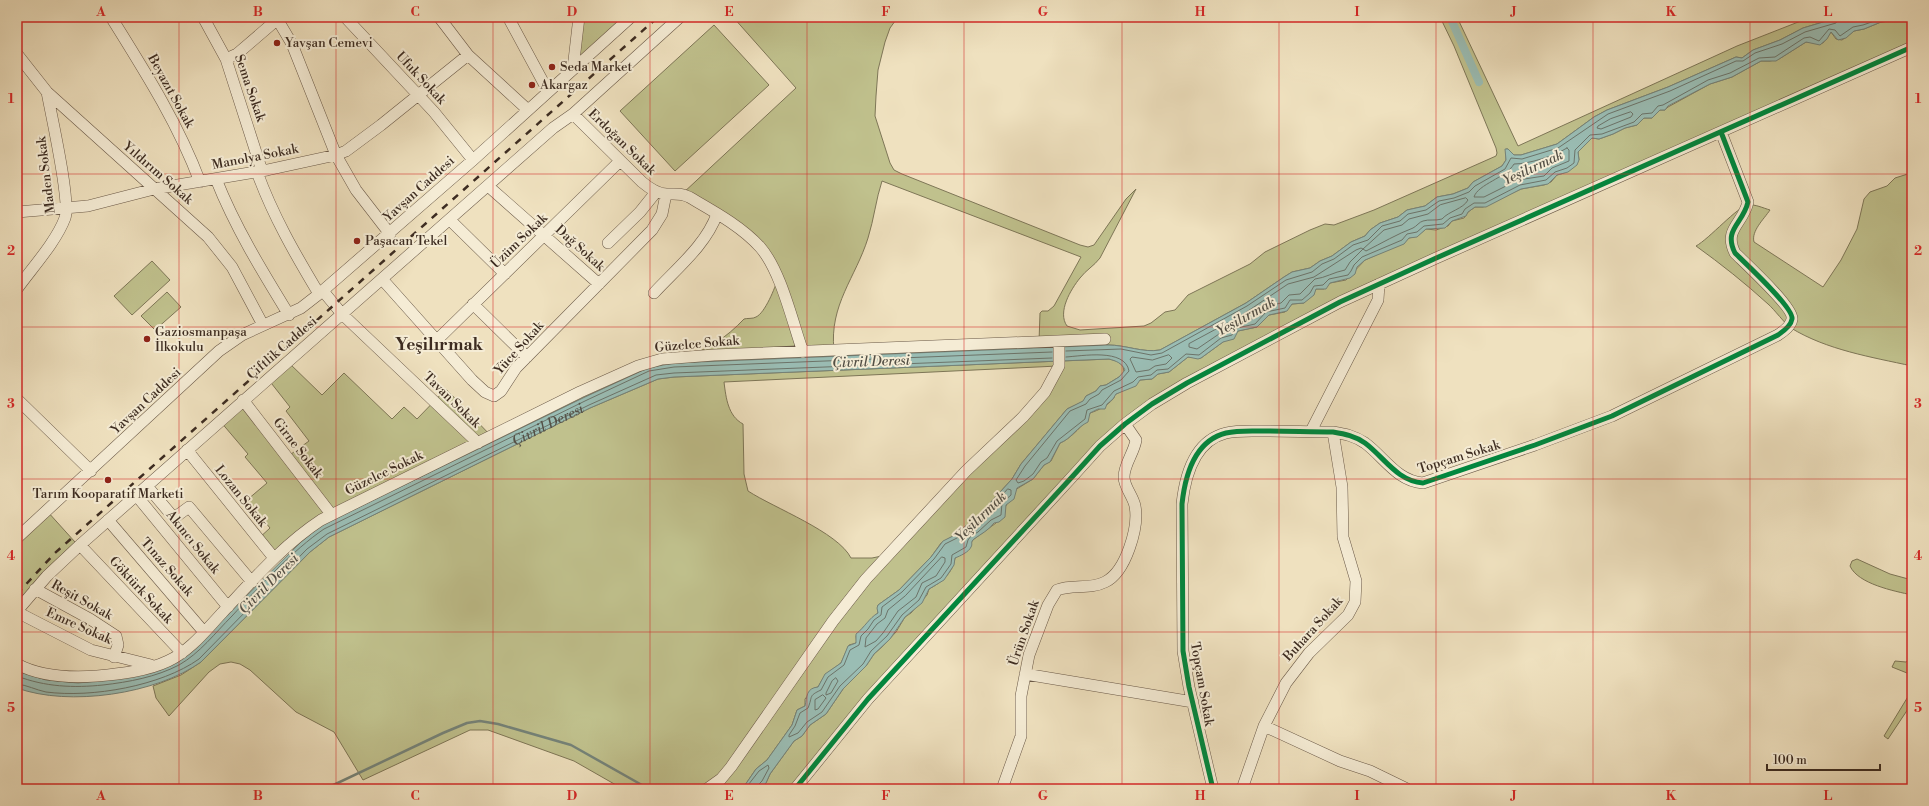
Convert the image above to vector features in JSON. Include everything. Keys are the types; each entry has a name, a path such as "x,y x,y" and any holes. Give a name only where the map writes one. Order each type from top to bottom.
{"street":[{"name":"Beyazıt Sokak","path":"111,17 146,73 181,136 200,182"},
{"name":"Sema Sokak","path":"203,17 226,59 277,222 290,247 321,293"},
{"name":"Ufuk Sokak","path":"345,17 454,135 473,160"},
{"path":"439,17 468,55 528,110"},
{"path":"508,17 548,91"},
{"path":"573,68 579,17"},
{"name":"Yavşan Caddesi","path":"17,538 219,351 242,335 289,315 321,293 390,234 631,17"},
{"name":"Çiftlik Caddesi","path":"17,612 35,589 80,545 553,128 573,114 680,17"},
{"path":"226,59 237,54 278,18 292,44 336,155 356,190 390,234"},
{"path":"795,789 868,699 916,645 1100,446 1125,424 1152,404 1187,383 1379,284 1912,47"},
{"name":"Yıldırım Sokak","path":"17,54 47,92 208,237 232,267 263,325"},
{"name":"Manolya Sokak","path":"17,212 88,206 154,189 260,171 336,155 346,151 363,139 468,55"},
{"name":"Maden Sokak","path":"17,289 65,219 66,208 47,92"},
{"name":"Erdoğan Sokak","path":"573,114 642,182 661,193"},
{"name":"Topçam Sokak","path":"1213,789 1183,651 1182,504 1190,466 1195,457 1209,442 1225,433 1236,431 1333,432 1348,434 1366,443 1401,476 1408,480 1423,483 1612,416 1782,332 1792,319 1789,310 1735,253 1731,244 1730,236 1741,218 1748,202 1721,132"},
{"name":"Üzüm Sokak","path":"436,341 620,161"},
{"path":"216,179 226,204 248,246 289,315"},
{"name":"Dağ Sokak","path":"488,186 599,284"},
{"path":"608,243 661,193 682,194 717,214 750,238 766,254 778,278 803,352"},
{"name":"Yüce Sokak","path":"382,279 472,380 481,389 491,395 496,395 501,391 511,375 527,357 656,224 662,214 661,193"},
{"path":"654,293 701,242 710,230 717,214"},
{"path":"450,220 505,274"},
{"path":"1311,432 1378,300 1379,284"},
{"name":"Tavan Sokak","path":"321,293 478,444"},
{"path":"473,304 527,357"},
{"name":"Güzelce Sokak","path":"17,664 39,672 69,677 105,675 155,666 182,653 274,558 310,527 331,514 478,444 580,392 654,361 714,355 1059,344 1105,339"},
{"path":"708,789 722,778 731,768 833,621 866,579 966,471 1036,404 1054,379 1060,361 1059,344"},
{"path":"17,399 88,473"},
{"name":"Girne Sokak","path":"243,400 331,514"},
{"path":"17,408 88,473"},
{"name":"Ürün Sokak","path":"1002,789 1020,736 1021,696 1029,655 1048,605 1057,590 1069,587 1090,587 1107,581 1118,569 1129,548 1136,522 1136,511 1133,498 1125,483 1124,473 1136,440 1125,424"},
{"name":"Buhara Sokak","path":"1242,789 1264,726 1281,690 1293,672 1309,653 1348,615 1355,602 1356,581 1343,537 1342,487 1333,432"},
{"name":"Lozan Sokak","path":"187,450 274,558"},
{"path":"147,486 174,518 189,507 252,582"},
{"name":"Akıncı Sokak","path":"136,495 228,607"},
{"name":"Tınaz Sokak","path":"108,520 204,632"},
{"name":"Göktürk Sokak","path":"80,545 182,653"},
{"name":"Reşit Sokak","path":"35,589 116,636 118,645 114,657"},
{"name":"Emre Sokak","path":"17,612 79,644 114,657 155,666"},
{"path":"1025,674 1193,702"},
{"path":"1264,726 1340,761 1370,771 1407,789"}],"green space":[{"path":"579,17 631,17 573,69"},
{"path":"733,17 898,17 890,28 878,70 875,116 890,163 894,170 1088,247 1094,245 1126,199 1136,189 1100,258 1082,275 1069,294 1064,308 1064,320 1067,326 1080,330 1144,326 1151,323 1165,312 1175,310 1188,295 1250,264 1265,252 1310,230 1325,224 1334,225 1374,210 1496,156 1496,148 1454,46 1440,17 1457,17 1518,146 1737,46 1811,17 1840,17 1803,28 1780,40 1753,50 1742,58 1736,57 1668,87 1607,110 1594,117 1557,144 1521,155 1514,155 1506,149 1506,160 1502,166 1473,182 1468,188 1453,194 1437,197 1425,206 1407,210 1398,217 1380,223 1370,230 1365,236 1351,242 1332,256 1320,261 1310,268 1292,272 1246,303 1160,350 1141,350 1108,345 663,363 648,368 585,397 322,525 274,566 198,646 176,662 158,670 139,675 90,682 68,683 47,681 17,671 17,664 34,670 54,674 101,676 124,673 166,662 182,653 197,640 274,559 258,539 270,528 247,500 267,483 245,457 248,454 220,421 243,400 287,457 309,441 286,411 290,407 268,379 288,362 322,395 344,373 392,419 404,407 417,419 446,389 492,437 582,391 638,367 649,363 682,357 700,351 731,332 744,319 755,318 763,311 775,288 778,278 768,258 752,239 733,224 712,209 682,194 796,88","holes":["882,181 1081,257 1054,306 1048,311 1042,311 1040,313 1039,342 834,350 834,334 839,305 868,238"]},
{"path":"1912,17 1912,47 1434,259 1187,383 1100,446 795,789 759,789 766,783 770,774 794,741 802,736 810,725 826,714 843,689 896,632 905,617 911,613 927,595 929,589 949,573 955,558 961,554 974,539 996,523 1015,490 1033,479 1044,465 1051,461 1060,443 1077,430 1090,413 1105,406 1113,399 1115,395 1140,380 1152,379 1158,374 1169,372 1188,357 1201,358 1238,331 1257,327 1269,315 1285,312 1292,304 1304,303 1316,289 1324,289 1330,283 1346,280 1365,260 1405,242 1409,238 1417,236 1426,229 1436,230 1448,226 1452,221 1464,218 1468,212 1475,207 1483,207 1521,189 1544,185 1551,182 1557,175 1564,173 1579,160 1578,152 1592,138 1599,139 1625,128 1637,125 1644,118 1652,118 1660,110 1665,110 1710,84 1732,77 1761,61 1779,59 1806,42 1823,43 1831,32 1836,39 1842,40 1854,31 1864,29 1881,22"},
{"path":"714,25 769,85 675,171 620,111"},
{"path":"1911,173 1912,366 1850,352 1805,336 1791,328 1751,289 1696,246 1743,207 1751,205 1762,207 1770,210 1756,229 1754,234 1754,242 1823,287 1841,260 1857,229 1864,199 1870,192 1887,186 1895,178"},
{"path":"152,261 170,280 132,315 114,296"},
{"path":"167,292 181,307 155,330 141,316"},
{"path":"1109,359 1117,361 1123,366 1124,372 1119,377 1106,385 1100,386 1096,391 1086,396 1084,401 1067,409 1021,464 1012,479 979,515 955,535 941,543 931,557 899,590 878,605 878,613 856,636 856,643 849,645 841,663 830,671 818,687 814,688 805,699 805,706 797,710 792,725 767,760 756,769 745,785 738,789 623,789 574,761 488,730 470,730 363,780 334,732 296,712 250,670 240,664 231,662 220,664 209,672 169,716 156,698 153,686 181,675 201,662 310,552 329,537 590,408 658,379 674,377","holes":["1058,366 1023,417 887,555 872,558 851,558 844,548 820,530 748,491 744,474 743,424 738,421 731,411 727,400 724,382"]},
{"path":"47,511 75,542 43,572 17,603 17,538"},
{"path":"1857,559 1890,574 1912,580 1912,595 1877,586 1861,578 1850,566 1852,561"},
{"path":"1912,658 1912,675 1892,667 1895,661 1906,662"},
{"path":"1912,690 1912,703 1888,739 1884,736"}],"water":[{"name":"Çivril Deresi","path":"1840,17 1912,17 1881,22 1864,29 1854,31 1846,38 1838,40 1831,32 1827,39 1820,45 1806,42 1776,61 1761,61 1732,77 1710,84 1668,106 1665,110 1660,110 1652,118 1644,118 1637,125 1625,128 1599,139 1592,138 1578,152 1579,160 1577,165 1568,172 1557,175 1548,184 1521,189 1486,207 1475,207 1468,212 1466,216 1452,221 1445,228 1426,229 1417,237 1409,238 1404,244 1365,260 1357,267 1355,274 1350,278 1330,283 1326,289 1316,289 1314,295 1304,303 1292,304 1287,311 1269,315 1257,327 1238,331 1234,339 1223,342 1201,358 1198,359 1188,357 1169,372 1158,374 1152,379 1140,380 1136,386 1116,394 1107,404 1105,409 1098,409 1090,413 1088,422 1060,443 1050,462 1044,465 1033,479 1017,488 1014,499 1006,505 1005,517 999,522 994,523 973,540 972,546 968,551 955,558 954,565 944,580 929,589 922,603 905,617 890,639 874,654 866,666 843,689 826,714 810,725 802,736 794,741 770,774 766,783 759,789 738,789 745,785 756,769 767,760 792,725 797,710 805,706 809,691 818,687 825,674 841,663 848,646 856,643 856,634 872,617 878,613 878,605 899,590 931,557 943,541 955,535 979,515 1012,479 1021,464 1067,409 1083,401 1086,396 1096,391 1100,386 1106,385 1119,377 1125,370 1120,364 1109,359 674,377 658,379 590,408 329,537 310,552 201,662 182,673 161,682 137,689 86,697 38,694 17,688 17,671 46,680 78,683 116,679 148,673 230,612 301,542 322,525 585,397 648,368 674,363 1108,345 1141,350 1160,350 1246,303 1292,272 1310,268 1320,261 1332,256 1351,242 1365,236 1370,230 1380,223 1398,217 1407,210 1425,206 1437,197 1453,194 1468,188 1473,182 1502,166 1506,160 1505,149 1508,149 1514,155 1521,155 1557,144 1594,117 1607,110 1668,87 1736,57 1742,58 1753,50 1780,40 1803,28"}],"waterway":[{"path":"1450,17 1479,82"},
{"path":"325,789 443,733 467,723 480,721 498,724 571,745 649,789"}],"railway":[{"path":"17,594 55,553 658,17"}],"cycle path":[{"path":"795,789 868,699 1100,446 1125,424 1152,404 1187,383 1340,302 1912,47"},
{"path":"1213,789 1189,687 1183,651 1182,504 1183,493 1189,471 1199,452 1215,437 1231,432 1333,432 1350,436 1365,443 1398,473 1406,478 1423,483 1535,445 1612,416 1778,335 1789,326 1792,319 1791,313 1758,275 1735,253 1732,245 1731,238 1733,232 1746,210 1748,202 1721,132"}],"place":[{"name":"Yavşan Cemevi","path":"277,43"},
{"name":"Seda Market","path":"552,67"},
{"name":"Akargaz","path":"532,85"},
{"name":"Paşacan Tekel","path":"357,241"},
{"name":"Gaziosmanpaşa İlkokulu","path":"147,339"},
{"name":"Tarım Kooparatif Marketi","path":"108,480"}],"district":[{"name":"Yeşilırmak","path":"439,345"}]}
